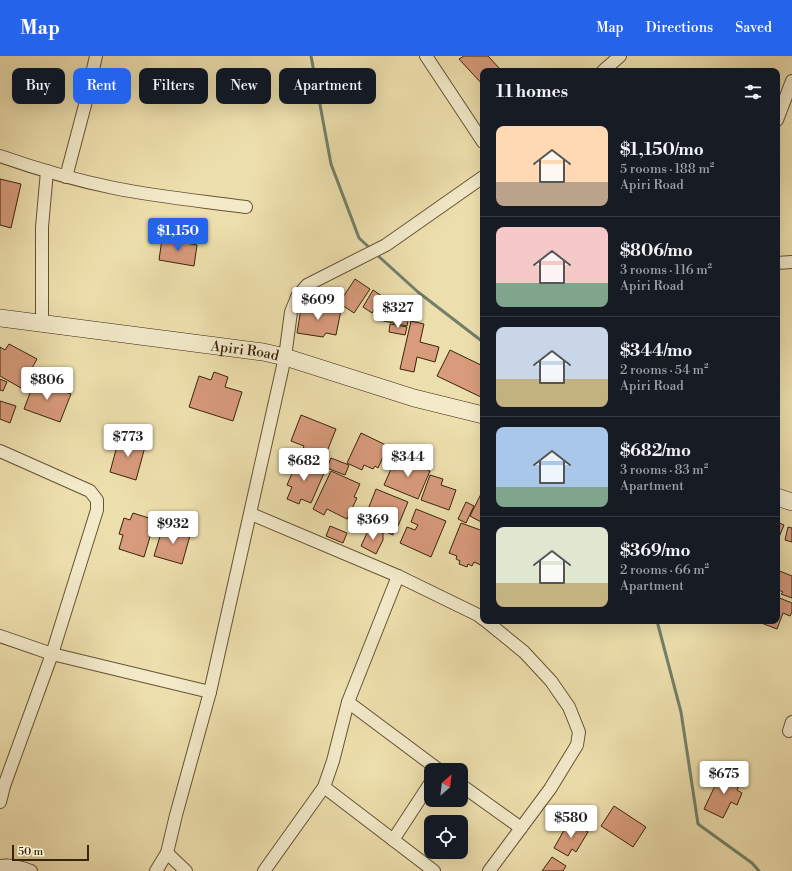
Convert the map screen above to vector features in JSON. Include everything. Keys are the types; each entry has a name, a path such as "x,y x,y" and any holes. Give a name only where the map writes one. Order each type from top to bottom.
{"street":[{"path":"66,177 96,56"},
{"path":"426,56 480,137"},
{"path":"606,68 620,56"},
{"path":"780,112 792,81"},
{"path":"0,156 66,177 114,188 246,207"},
{"path":"42,323 42,227 47,171"},
{"path":"156,871 167,853 210,692 285,358 291,312 297,297 307,285 386,245 480,179"},
{"path":"780,263 792,262"},
{"name":"Apiri Road","path":"0,318 263,352 414,398 480,415"},
{"path":"0,451 90,491 97,500 97,510 52,654 2,785 0,802"},
{"path":"780,498 792,502"},
{"path":"251,514 398,576 480,614"},
{"path":"264,871 324,787 333,761 348,702 398,576"},
{"path":"492,624 524,652 551,681 569,707 579,732 578,745 550,789 492,870"},
{"path":"0,636 52,654 210,692"},
{"path":"348,702 430,763"},
{"path":"324,787 434,871"},
{"path":"468,790 522,828"},
{"path":"393,840 424,793"},
{"path":"167,853 186,871"},
{"path":"0,866 7,865 20,867 31,871"}],"building":[{"path":"464,56 488,56 499,68 480,68 480,82 459,59"},
{"path":"0,179 21,184 11,228 0,225"},
{"path":"162,239 197,245 194,266 159,260"},
{"path":"355,279 370,289 354,313 339,303"},
{"path":"373,290 382,296 372,313 363,307"},
{"path":"302,303 341,310 336,335 326,333 323,337 297,333"},
{"path":"383,304 410,310 407,326 379,320"},
{"path":"411,321 424,324 420,342 439,347 435,362 417,357 414,372 400,369"},
{"path":"390,324 407,327 405,335 389,332"},
{"path":"9,344 37,359 21,388 0,376 0,347 5,350"},
{"path":"450,350 480,365 480,397 437,376"},
{"path":"214,372 228,377 225,387 242,392 233,421 189,407 199,376 211,380"},
{"path":"0,379 7,382 3,391 0,390"},
{"path":"35,380 71,394 60,422 24,409"},
{"path":"0,401 16,406 10,423 0,419"},
{"path":"301,415 336,429 322,464 301,455 304,446 291,441"},
{"path":"361,433 388,446 378,468 375,466 373,469 364,465 362,470 347,463"},
{"path":"120,435 146,443 136,480 110,472"},
{"path":"407,457 420,463 419,466 430,471 418,499 384,485 391,469 395,470 399,462"},
{"path":"331,458 349,465 345,475 327,468"},
{"path":"298,459 325,471 311,503 301,499 299,504 287,499 292,487 287,485"},
{"path":"331,471 360,484 354,497 357,498 347,519 327,509 324,515 313,509"},
{"path":"430,475 443,479 441,485 456,490 449,510 421,500"},
{"path":"376,489 408,502 398,526 394,525 393,535 363,522"},
{"path":"480,496 480,521 470,516"},
{"path":"466,502 474,506 466,523 458,519"},
{"path":"416,509 446,521 431,557 400,543 407,527 415,530 418,525 411,522"},
{"path":"133,513 155,520 144,557 119,549 123,535 119,534 124,518 130,520"},
{"path":"461,523 480,530 480,565 474,562 472,566 468,564 467,567 459,564 460,561 456,559 457,556 449,553"},
{"path":"780,523 784,525 780,535"},
{"path":"167,526 191,532 182,564 154,556 161,533 165,532"},
{"path":"330,526 347,533 343,543 326,536"},
{"path":"788,527 792,528 792,542 785,540"},
{"path":"374,528 383,533 383,540 376,554 361,546 368,531 372,533"},
{"path":"780,571 792,576 792,598 781,594 783,592 780,590"},
{"path":"780,598 792,603 792,612 790,616 783,613 780,621"},
{"path":"764,624 779,624 777,629"},
{"path":"722,771 742,780 737,790 742,793 737,805 731,802 723,818 704,809"},
{"path":"614,806 646,827 633,847 601,826"},
{"path":"571,822 588,832 576,852 572,849 568,856 554,848 567,825 569,826"},
{"path":"552,857 566,866 563,871 542,871"}],"waterway":[{"path":"311,56 331,164 359,238 372,250"},
{"path":"376,254 418,292 480,340"},
{"path":"658,624 681,712 698,824 752,863 759,871"}]}
